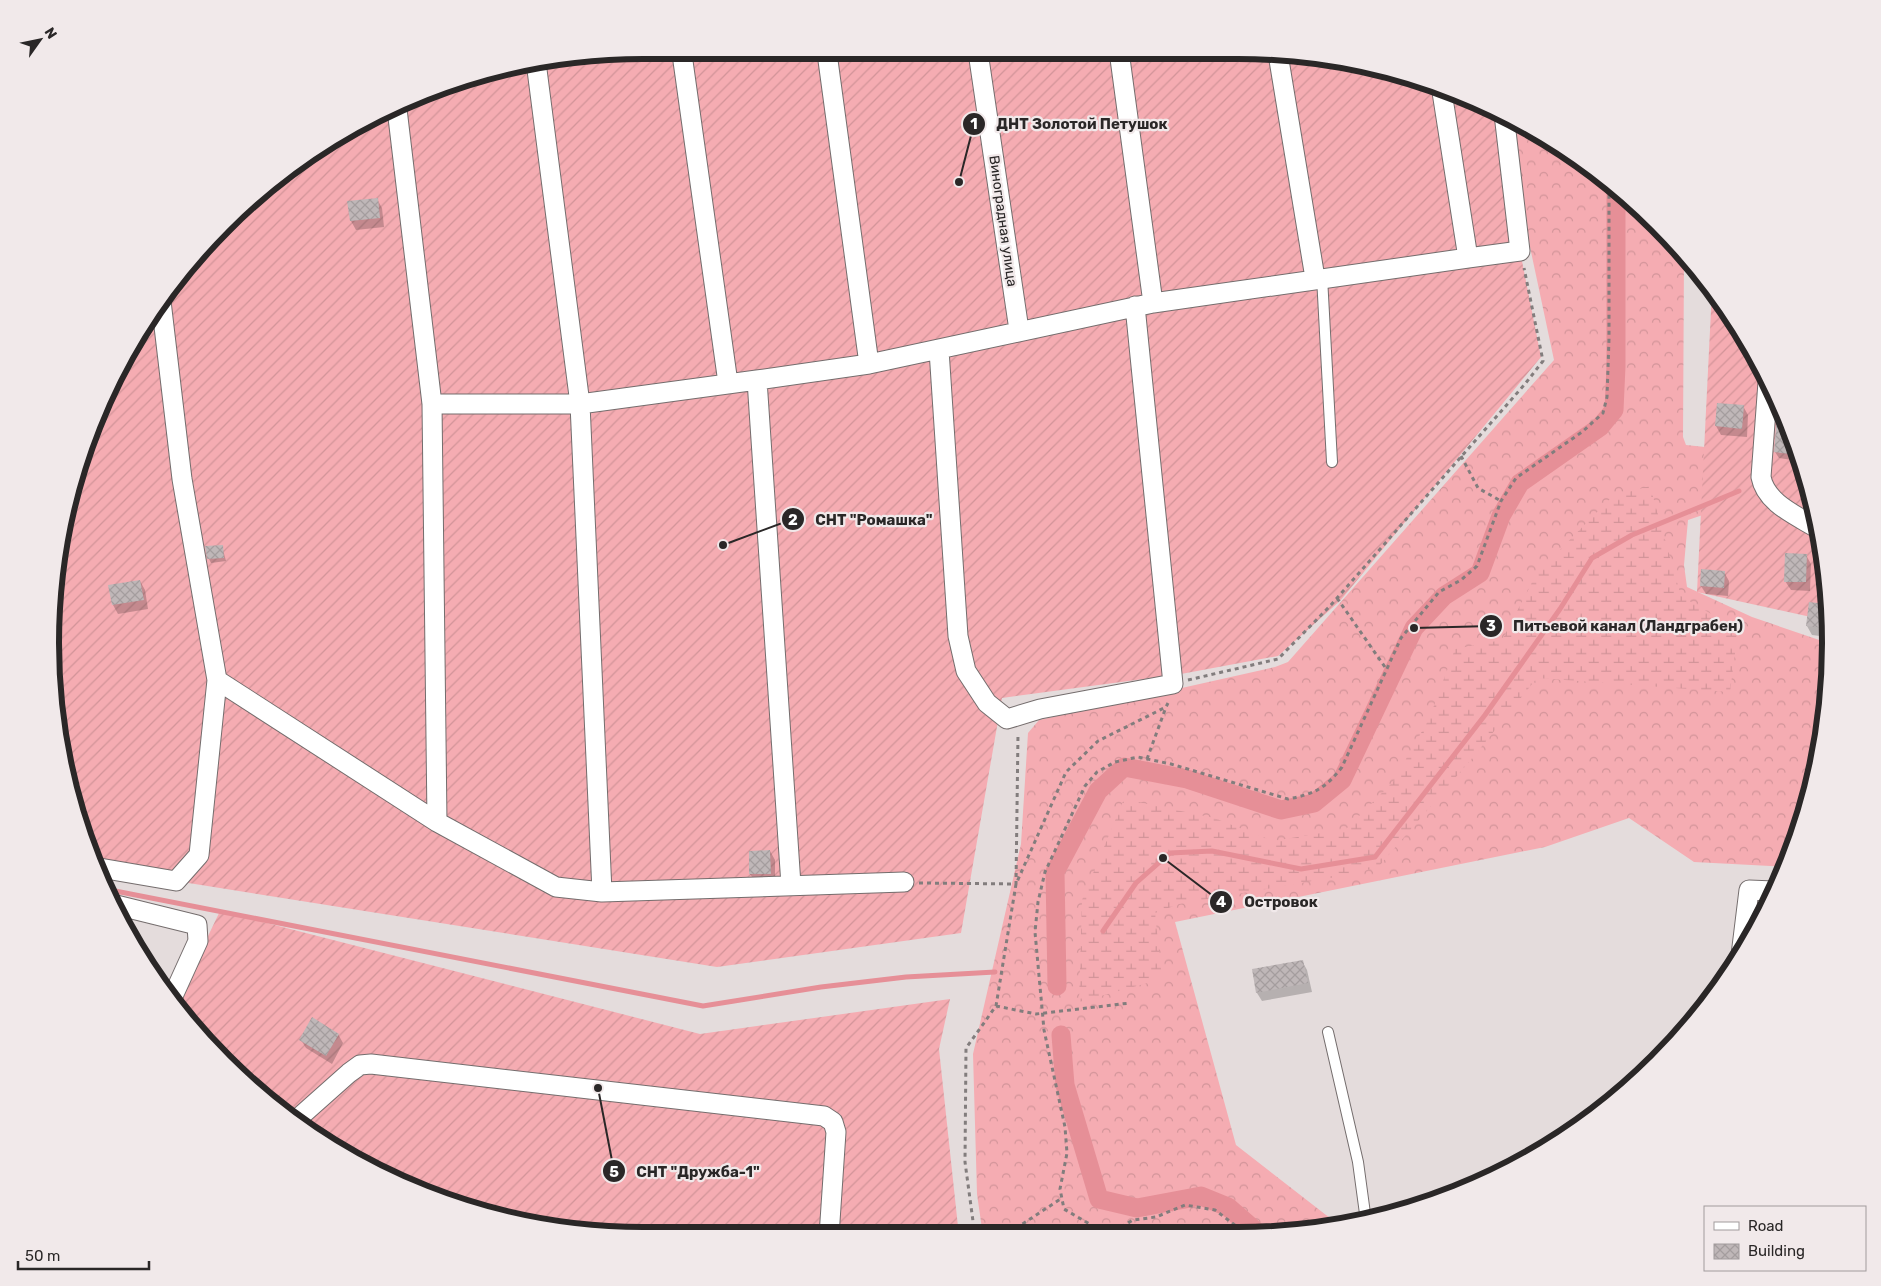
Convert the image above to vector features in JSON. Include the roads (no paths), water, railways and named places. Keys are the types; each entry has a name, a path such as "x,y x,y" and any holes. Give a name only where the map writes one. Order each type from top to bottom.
{"street":[{"path":"683,59 728,383"},
{"path":"828,59 869,364"},
{"name":"Виноградная улица","path":"979,59 1019,330"},
{"path":"939,350 958,636 966,671 987,703 1007,719 1040,709 1173,684 1144,304 1120,59"},
{"path":"1279,60 1319,278"},
{"path":"537,69 580,404 602,892"},
{"path":"1443,96 1468,258"},
{"path":"397,113 432,404 437,822"},
{"path":"432,404 580,404 757,380 869,364 1144,304 1520,251 1505,124"},
{"path":"104,869 176,882 199,855 217,680 182,479 162,311"},
{"path":"757,380 791,885"},
{"path":"1767,395 1760,477 1763,489 1770,498 1810,523"},
{"path":"217,680 437,822 556,887 602,892 904,882"},
{"path":"1742,938 1749,890 1767,891"},
{"path":"122,906 197,925 198,940 174,993"},
{"path":"300,1116 348,1073 360,1065 371,1064 824,1116 833,1122 836,1132 830,1227"}],"lane":[{"path":"1319,278 1332,462"},
{"path":"1328,1032 1358,1162 1365,1213"}],"waterway":[{"path":"1057,986 1055,872 1098,791 1124,767 1187,779 1281,810 1314,803 1342,780 1414,628 1444,596 1480,573 1501,516 1520,483 1600,427 1614,410 1616,366 1616,198"},
{"path":"1103,931 1136,883 1170,853 1212,851 1301,869 1375,857 1485,715 1560,609 1592,558 1632,535 1739,491"},
{"path":"114,891 703,1006 821,987 906,977 995,972"},
{"path":"1061,1035 1065,1085 1099,1199 1137,1208 1201,1196 1228,1207 1251,1227"}],"place":[{"name":"ДНТ Золотой Петушок","path":"959,182"},
{"name":"СНТ \"Ромашка\"","path":"723,545"},
{"name":"Питьевой канал (Ландграбен)","path":"1414,628"},
{"name":"Островок","path":"1163,858"},
{"name":"СНТ \"Дружба-1\"","path":"598,1088"}]}
